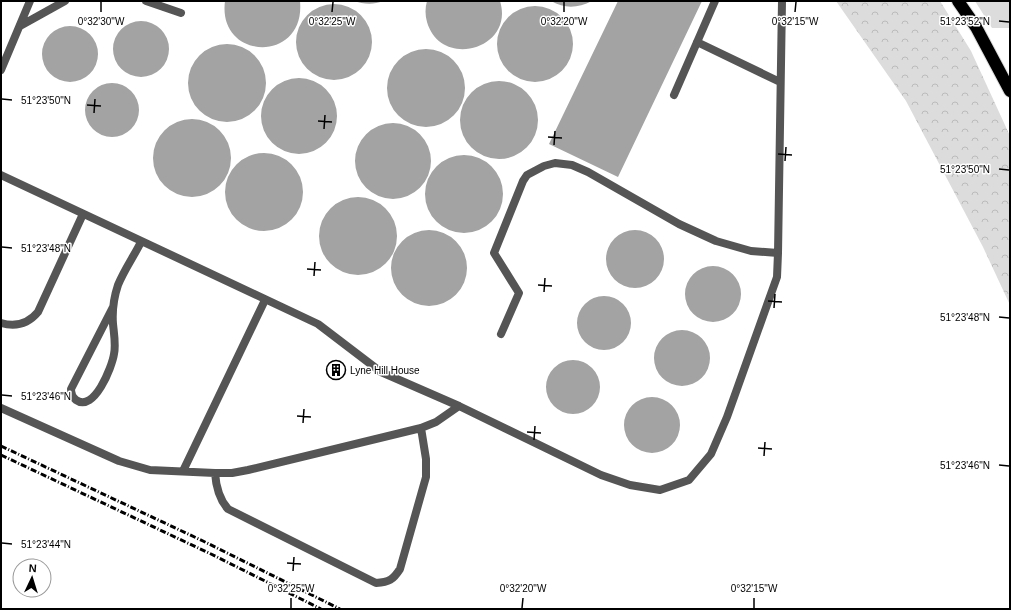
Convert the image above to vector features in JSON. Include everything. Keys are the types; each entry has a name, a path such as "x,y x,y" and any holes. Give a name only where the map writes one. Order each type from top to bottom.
{"highway":[{"path":"958,1 976,27 1010,91"}],"lane":[{"path":"1,70 30,1"},
{"path":"20,26 65,1"},
{"path":"146,1 181,13"},
{"path":"674,95 715,1"},
{"path":"1,175 318,324 381,372 459,406 602,475 630,485 660,490 689,480 712,454 776,277 778,253 782,1"},
{"path":"697,42 780,82"},
{"path":"500,334 519,293 494,253 523,181 527,175 544,166 555,163 572,165 588,172 679,224 716,241 751,251 778,253"},
{"path":"1,323 9,325 21,324 33,318 38,312 83,214"},
{"path":"113,307 71,389 72,396 79,401 86,402 90,400 102,385 110,368 114,353 113,307 118,285 141,242"},
{"path":"183,472 265,300"},
{"path":"1,408 119,461 150,470 232,473 421,428 436,422 459,406"},
{"path":"215,473 216,486 222,503 228,510 376,583 387,582 396,576 400,569 426,477 426,459 421,428"}],"green space":[{"path":"836,1 940,1 971,51 1010,136 1010,305 983,247 906,101"},
{"path":"975,1 1010,1 1010,28 992,28"}],"shaded area":[{"path":"225,1 300,1 298,22 290,36 277,45 262,47 247,44 234,35 226,21"},
{"path":"353,1 383,1 368,4"},
{"path":"427,1 500,1 502,18 497,31 487,41 474,48 460,49 446,46 435,37 427,22"},
{"path":"551,1 592,1 572,7 556,4"},
{"path":"618,1 702,1 618,177 549,144"},
{"path":"327,4 341,4 355,10 366,21 372,35 372,49 369,57 361,69 355,74 341,80 327,80 313,74 302,63 296,49 296,35 302,21 313,10"},
{"path":"535,6 549,9 562,17 570,30 573,44 570,58 562,71 549,79 535,82 521,79 508,71 500,58 497,44 500,30 508,17 521,9"},
{"path":"141,21 152,23 161,29 167,38 169,49 167,60 161,69 152,75 141,77 130,75 121,69 115,60 113,49 115,38 121,29 130,23"},
{"path":"65,26 75,26 90,34 96,43 98,54 96,65 90,74 75,82 65,82 54,77 47,70 42,59 42,49 47,38 54,31"},
{"path":"227,44 242,47 255,55 263,68 266,83 263,98 255,111 242,119 227,122 212,119 199,111 191,98 188,83 191,68 199,55 212,47"},
{"path":"426,49 441,52 454,60 462,73 465,88 462,103 454,116 441,124 426,127 411,124 398,116 390,103 387,88 390,73 398,60 411,52"},
{"path":"299,78 314,81 326,89 334,101 337,116 334,131 326,143 314,151 299,154 284,151 272,143 264,131 261,116 264,101 272,89 284,81"},
{"path":"499,81 514,84 521,88 531,98 535,105 538,120 535,135 531,142 521,152 514,156 499,159 484,156 477,152 467,142 463,135 460,120 463,105 467,98 477,88 484,84"},
{"path":"107,83 117,83 127,87 135,95 139,105 139,115 135,125 127,133 117,137 107,137 97,133 89,125 85,115 85,105 89,95 97,87"},
{"path":"184,119 200,119 214,125 225,136 231,150 231,166 225,180 214,191 200,197 184,197 170,191 159,180 153,166 153,150 159,136 170,125"},
{"path":"386,123 400,123 414,129 425,140 431,154 431,168 428,176 420,188 414,193 400,199 386,199 372,193 361,182 355,168 355,154 361,140 372,129"},
{"path":"264,153 279,156 291,165 300,177 303,192 300,207 291,219 279,228 264,231 249,228 237,219 228,207 225,192 228,177 237,165 249,156"},
{"path":"464,155 479,158 486,162 496,172 500,179 503,194 500,209 496,216 486,226 479,230 464,233 449,230 442,226 432,216 428,209 425,194 428,179 432,172 442,162 449,158"},
{"path":"358,197 373,200 380,204 390,214 394,221 397,236 394,251 390,258 380,268 373,272 358,275 343,272 336,268 326,258 322,251 319,236 322,221 326,214 336,204 343,200"},
{"path":"429,230 444,233 456,241 464,253 467,268 464,283 456,295 444,303 429,306 414,303 402,295 394,283 391,268 394,253 402,241 414,233"},
{"path":"635,230 651,235 659,243 664,259 659,275 651,283 635,288 619,283 611,275 606,259 611,243 619,235"},
{"path":"713,266 724,268 733,274 739,283 741,294 739,305 733,314 724,320 713,322 702,320 693,314 687,305 685,294 687,283 693,274 702,268"},
{"path":"604,296 614,298 623,304 629,313 631,323 629,333 623,342 614,348 604,350 594,348 585,342 579,333 577,323 579,313 585,304 594,298"},
{"path":"682,330 693,332 702,338 708,347 710,358 708,369 702,378 693,384 682,386 671,384 662,378 656,369 654,358 656,347 662,338 671,332"},
{"path":"568,360 578,360 588,364 596,372 600,382 600,392 596,402 588,410 578,414 568,414 558,410 550,402 546,392 546,382 550,372 558,364"},
{"path":"646,397 658,397 672,405 680,419 678,436 672,445 658,453 646,453 636,448 629,441 624,431 624,419 629,409 636,402"}],"railway":[{"path":"1,446 203,541 340,609"},
{"path":"1,455 211,554 321,609"}],"place":[{"name":"Lyne Hill House","path":"336,370"}]}
